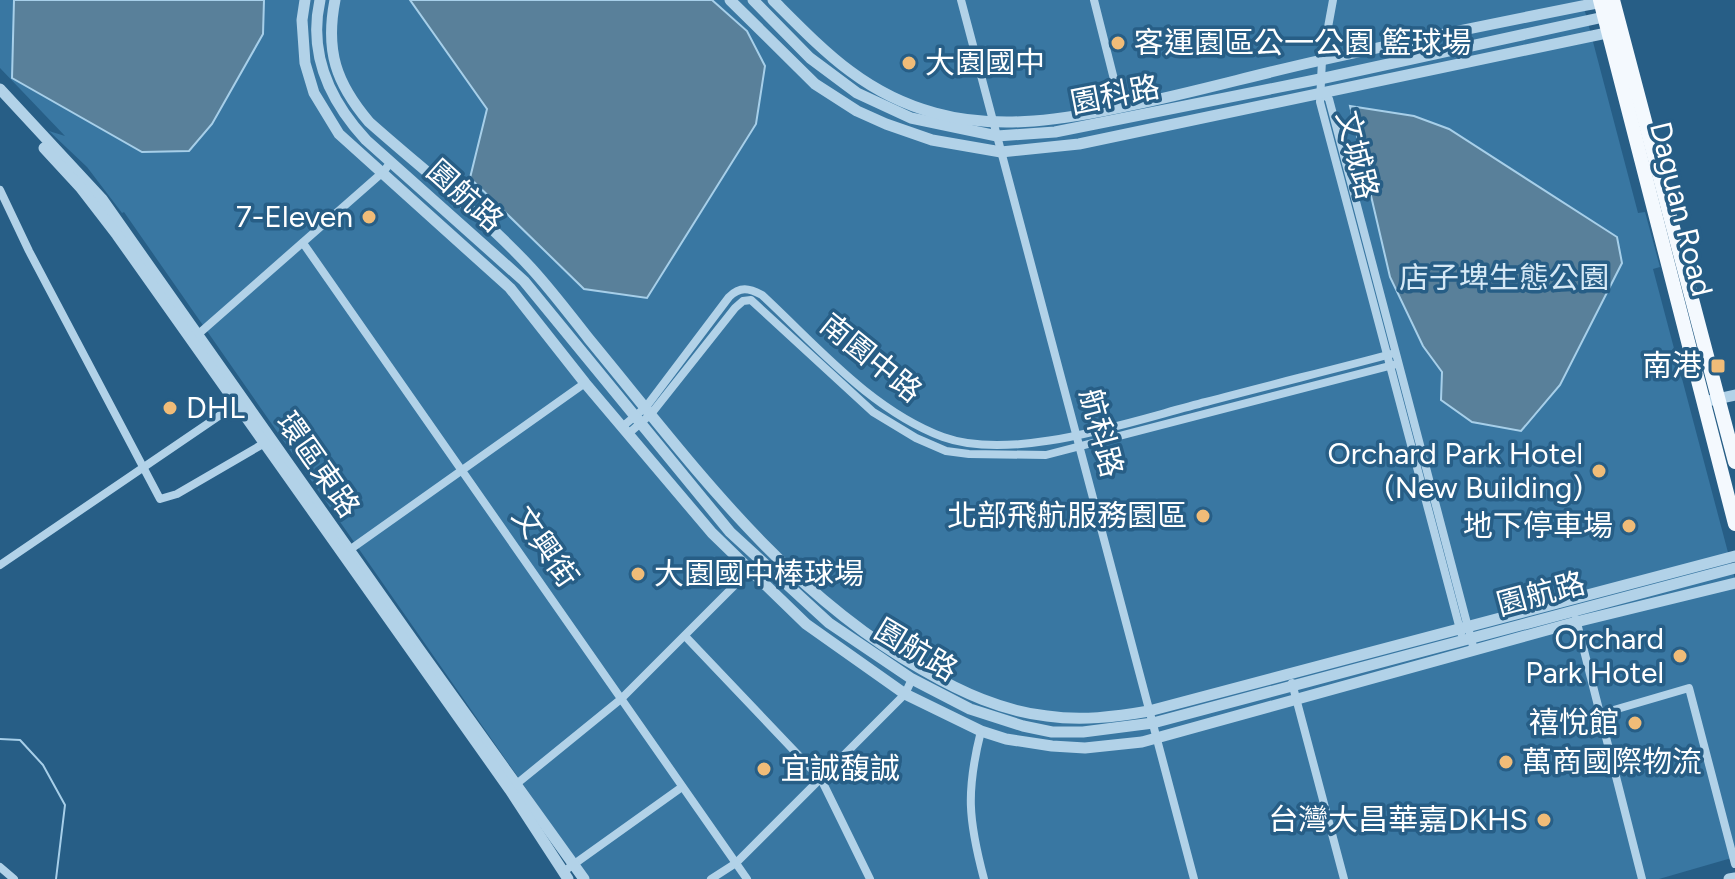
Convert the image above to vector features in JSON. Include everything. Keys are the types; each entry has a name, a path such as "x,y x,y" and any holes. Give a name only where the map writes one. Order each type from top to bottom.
{"main road":[{"name":"Daguan Road","path":"1607,6 1735,462"},
{"name":"Daguan Road","path":"1614,31 1735,524"}],"street":[{"path":"305,0 302,37 305,63 314,93 339,134 510,288 625,431 712,533 749,571 806,624 905,694 981,731 1030,744 1085,748 1156,738 1470,652 1573,610 1735,556"},
{"name":"園航路","path":"320,0 316,39 321,69 332,96 347,119 524,281 730,532 829,623 912,679 970,709 1052,732 1083,732 1294,687 1465,633 1573,610 1735,568"},
{"path":"335,0 330,39 334,63 352,102 369,122 532,270 737,518 786,567 847,619 899,656 959,689 1025,713 1086,719 1151,717 1290,674 1465,633"},
{"path":"730,0 815,84 857,111 932,140 1001,152 1079,144 1320,85 1614,31"},
{"name":"園科路","path":"753,0 810,58 857,93 911,118 997,136 1055,132 1320,85 1607,6"},
{"path":"773,0 834,61 879,91 937,114 994,123 1060,120 1322,60 1607,6"},
{"name":"航科路","path":"961,0 1194,879"},
{"path":"1094,0 1121,107"},
{"path":"1320,85 1333,0"},
{"name":"文城路","path":"1320,85 1329,99 1390,354 1470,652"},
{"name":"環區東路","path":"0,89 95,190 239,402 512,787 566,876"},
{"name":"環區東路","path":"0,101 80,187 195,338"},
{"path":"195,338 391,162"},
{"path":"0,190 160,499 164,500 263,444"},
{"name":"文興街","path":"303,243 747,879"},
{"name":"南園中路","path":"648,410 729,297 735,291 744,289 762,295 884,406 917,426 946,438 977,442 1051,442 1390,354"},
{"name":"南園中路","path":"625,431 648,410 735,308 743,301 751,300 873,412 916,438 946,451 993,456 1046,455 1393,365"},
{"path":"345,552 585,383"},
{"path":"1703,402 1735,395"},
{"path":"0,565 239,402"},
{"name":"環區東路","path":"239,402 263,444 345,552"},
{"path":"512,787 621,699 749,571"},
{"path":"1573,610 1735,583"},
{"path":"1573,610 1642,879"},
{"path":"685,636 821,779 870,879"},
{"path":"1290,674 1344,879"},
{"path":"711,879 736,863 821,779 905,694 912,679"},
{"path":"1600,714 1689,688 1735,864"},
{"path":"981,731 969,783 969,805 971,833 984,879"},
{"name":"環區東路","path":"512,787 575,863 584,879"},
{"path":"566,876 575,863 682,787"},
{"path":"0,867 14,879"}],"green space":[{"path":"0,0 1582,0 1638,213 1645,212 1660,267 1653,269 1735,579 1735,857 1659,879 589,879 124,212 87,167 49,131 65,136 0,68"}],"shaded area":[{"path":"14,0 264,0 263,34 212,124 189,151 142,152 12,78"},
{"path":"410,0 712,0 747,31 765,66 756,124 647,298 584,289 470,178 487,109"},
{"name":"店子埤生態公園","path":"1350,106 1414,116 1449,129 1617,237 1622,263 1560,385 1521,431 1472,422 1441,400 1442,372 1423,346 1390,277"}],"waterway":[{"path":"0,739 20,740 43,765 65,805 56,879"}],"place":[{"name":"客運園區公一公園 籃球場","path":"1118,43"},
{"name":"大園國中","path":"909,63"},
{"name":"7-Eleven","path":"369,217"},
{"name":"南港","path":"1718,366"},
{"name":"DHL","path":"170,408"},
{"name":"Orchard Park Hotel (New Building)","path":"1599,471"},
{"name":"北部飛航服務園區","path":"1203,516"},
{"name":"地下停車場","path":"1629,526"},
{"name":"大園國中棒球場","path":"638,574"},
{"name":"Orchard Park Hotel","path":"1680,656"},
{"name":"禧悅館","path":"1635,723"},
{"name":"萬商國際物流","path":"1506,762"},
{"name":"宜誠馥誠","path":"764,769"},
{"name":"台灣大昌華嘉DKHS","path":"1544,820"}]}
